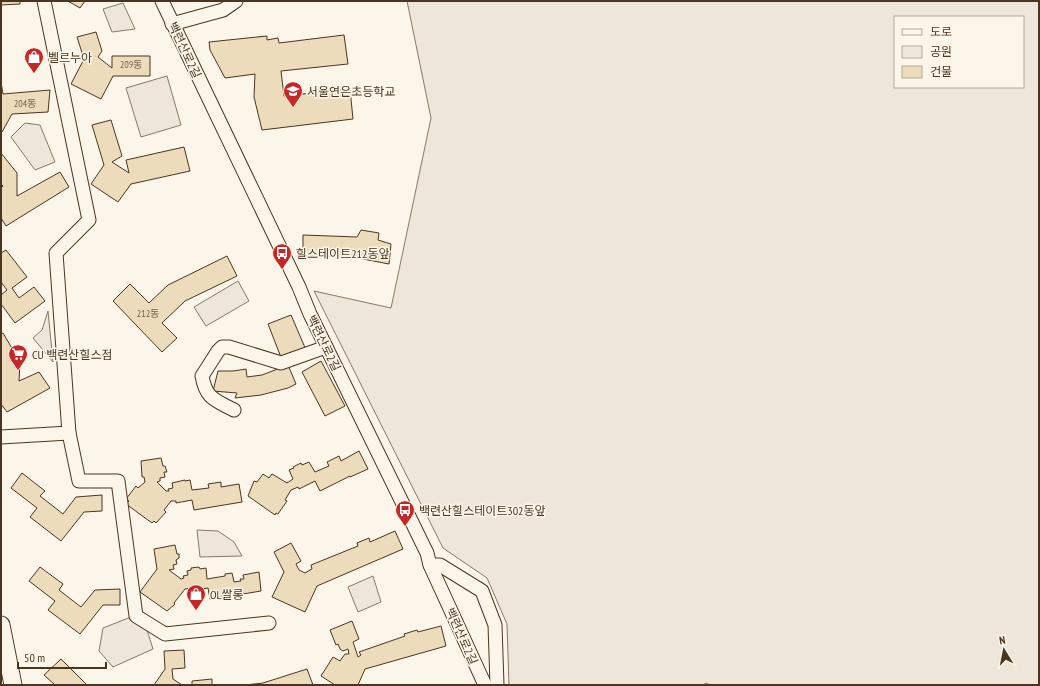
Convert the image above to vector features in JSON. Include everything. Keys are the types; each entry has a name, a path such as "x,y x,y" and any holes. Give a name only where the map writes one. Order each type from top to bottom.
{"main road":[{"path":"1,625 8,679"}],"street":[{"path":"44,1 90,220 56,253 69,433 79,481 118,481 136,616 165,634 269,623"},
{"name":"백련산로2길","path":"162,1 299,287 326,347 427,553 430,565 485,685"},
{"path":"172,24 223,10 236,1"},
{"path":"234,410 210,396 204,387 202,376 222,347 229,347 281,364 326,347"},
{"path":"1,437 69,433"},
{"path":"430,565 440,565 482,591 495,625 497,685"}],"green space":[{"path":"407,1 1039,1 1039,685 710,685 706,683 703,685 509,685 507,624 487,578 443,548 314,291 391,308 431,118"},
{"path":"123,3 135,29 112,32 103,9"},
{"path":"167,76 181,125 141,137 126,88"},
{"path":"25,123 40,125 55,162 35,170 11,137"},
{"path":"238,281 249,301 206,326 194,307"},
{"path":"48,311 53,362 33,338 42,330"},
{"path":"197,530 218,531 234,542 242,556 200,557"},
{"path":"373,576 381,602 358,612 348,587"},
{"path":"131,617 146,627 153,649 113,667 99,651 103,628"}],"building":[{"path":"1,1 20,1 20,4 1,5"},
{"path":"68,1 85,1 80,8"},
{"path":"96,32 102,51 98,57 112,68 112,56 150,56 150,76 113,76 101,99 71,84 84,59 77,37"},
{"path":"344,35 348,64 281,71 284,96 350,89 353,119 262,130 254,97 255,74 225,78 210,50 209,42 267,36 267,40 278,38 279,43"},
{"path":"1,82 3,94 50,90 48,112 12,114 2,132"},
{"path":"111,120 122,156 112,162 129,173 126,160 184,147 190,171 131,184 118,202 91,184 104,165 92,125"},
{"path":"1,153 17,173 17,196 60,172 69,187 6,226 1,218 1,188 3,186 1,184"},
{"path":"361,230 379,233 378,240 391,244 389,264 358,258 303,256 303,235 357,237"},
{"path":"6,250 27,277 12,288 19,298 34,287 45,301 15,323 1,304 1,295 7,290 1,282 1,253"},
{"path":"227,256 237,276 185,301 162,323 177,338 162,352 113,301 130,284 149,303 168,285"},
{"path":"291,315 306,350 282,360 268,324"},
{"path":"3,333 20,362 19,381 39,372 50,388 7,412 1,404 1,334"},
{"path":"321,361 345,406 325,416 302,372"},
{"path":"288,365 296,384 288,388 261,395 235,398 237,393 213,391 218,371 246,369 247,377 262,375"},
{"path":"359,451 368,469 320,491 315,481 299,489 298,487 291,490 285,500 287,501 278,514 276,513 275,515 248,496 254,481 257,482 263,474 269,478 272,474 287,483 293,479 289,470 301,463 302,465 309,462 315,472 329,466 327,462 339,456 341,461"},
{"path":"161,458 163,466 165,466 167,472 164,472 165,477 160,478 160,481 157,482 166,491 173,488 172,483 185,480 190,480 192,490 209,488 208,484 221,482 221,487 239,484 242,502 194,510 192,500 176,503 176,501 171,501 164,510 166,512 156,523 154,521 152,523 126,504 129,501 126,499 136,486 138,488 145,482 144,477 142,477 141,461"},
{"path":"22,473 45,491 40,496 63,514 76,497 102,495 102,511 84,512 61,541 30,517 37,508 11,488"},
{"path":"395,531 403,549 317,586 305,612 272,597 284,572 274,552 291,543 301,561 296,564 299,570 305,573 312,569 311,565 358,546 357,543 369,538 370,542"},
{"path":"175,545 179,558 176,560 177,564 173,565 174,569 169,570 181,579 184,578 183,576 188,575 187,571 191,570 191,568 199,567 200,569 206,568 207,579 225,576 225,574 232,573 234,582 244,579 243,575 259,572 261,591 243,594 243,592 236,593 236,595 210,599 208,588 192,590 192,588 185,589 174,603 175,604 167,611 140,592 157,569 154,549"},
{"path":"40,567 63,584 59,590 81,607 95,590 120,589 120,605 103,605 80,634 48,610 55,601 29,581"},
{"path":"352,621 359,639 353,642 358,657 361,655 359,652 405,636 404,634 441,626 446,646 365,669 358,685 335,685 321,676 333,657 340,661 345,654 349,654 348,649 343,651 340,649 338,644 336,645 330,630"},
{"path":"184,650 185,668 172,669 173,679 182,685 154,685 165,669 164,651"},
{"path":"61,659 87,685 55,685 44,675"},
{"path":"307,669 313,685 245,685 263,683"},
{"path":"212,679 212,685 192,685 192,681"}],"place":[{"name":"벨르누아","path":"34,74"},
{"name":"서울연은초등학교","path":"293,108"},
{"name":"힐스테이트212동앞","path":"282,270"},
{"name":"CU 백련산힐스점","path":"18,371"},
{"name":"백련산힐스테이트302동앞","path":"405,527"},
{"name":"OL쌀롱","path":"196,611"}]}
